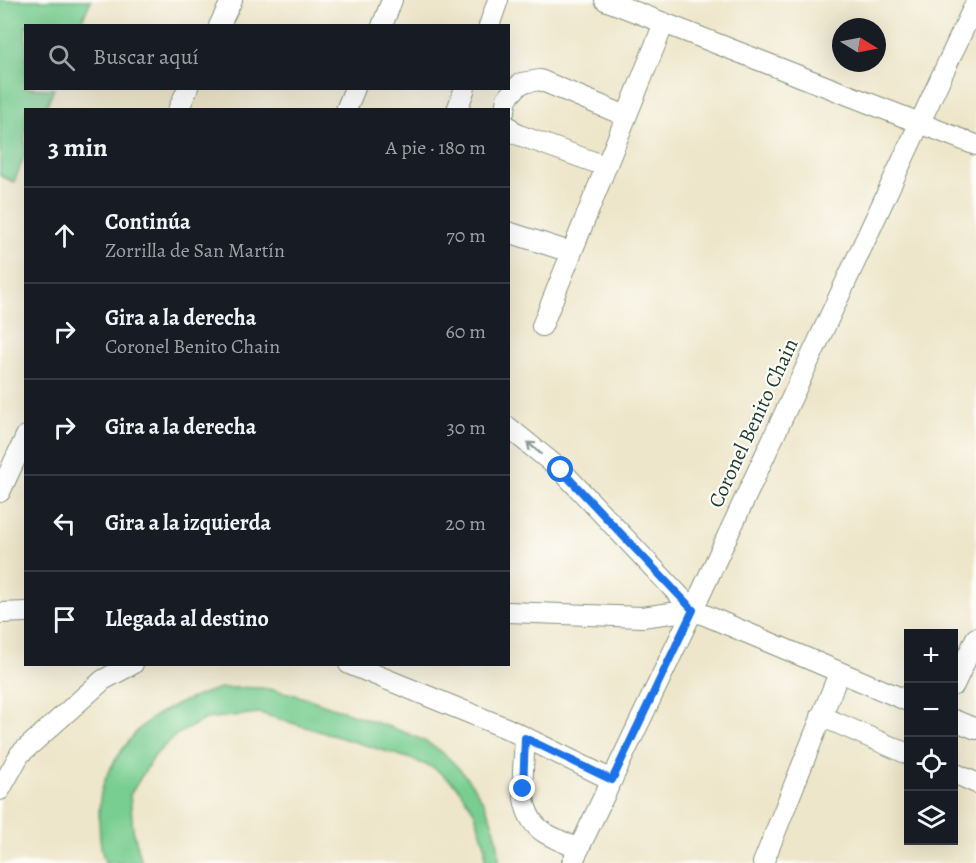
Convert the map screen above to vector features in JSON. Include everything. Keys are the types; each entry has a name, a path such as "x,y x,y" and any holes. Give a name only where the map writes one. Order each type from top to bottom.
{"street":[{"path":"220,24 232,0"},
{"path":"383,24 392,0"},
{"path":"490,24 498,0"},
{"path":"605,0 976,145"},
{"name":"Coronel Benito Chain","path":"575,856 693,610 976,2"},
{"path":"542,326 663,23"},
{"path":"505,108 507,98 521,83 540,80 626,116"},
{"path":"179,108 187,90"},
{"path":"347,108 354,90"},
{"path":"458,108 464,90"},
{"path":"510,128 516,134 605,166"},
{"path":"510,233 570,252"},
{"path":"510,429 561,470 693,610 904,699"},
{"path":"0,492 24,440"},
{"path":"510,612 642,617 693,610"},
{"path":"0,613 24,612"},
{"path":"955,683 976,638"},
{"path":"0,790 20,754 103,680 129,666"},
{"path":"354,666 525,738 612,780"},
{"path":"763,863 839,673"},
{"path":"820,717 904,752"},
{"path":"958,722 976,729"},
{"path":"525,738 523,789 528,816 543,832 575,856"},
{"path":"958,775 976,783"}],"green space":[{"path":"0,0 91,0 80,24 24,24 24,90 54,90 45,108 24,108 24,157 14,182 0,176"},
{"path":"220,688 261,688 287,693 402,731 430,744 463,773 482,800 495,831 499,863 485,863 485,845 474,811 457,786 434,768 259,713 205,719 176,735 154,756 130,795 133,830 142,863 105,863 100,835 100,803 106,777 117,758 130,739 152,718 185,701"}],"route":[{"path":"523,789 525,738 612,780 693,610 561,470"}]}
